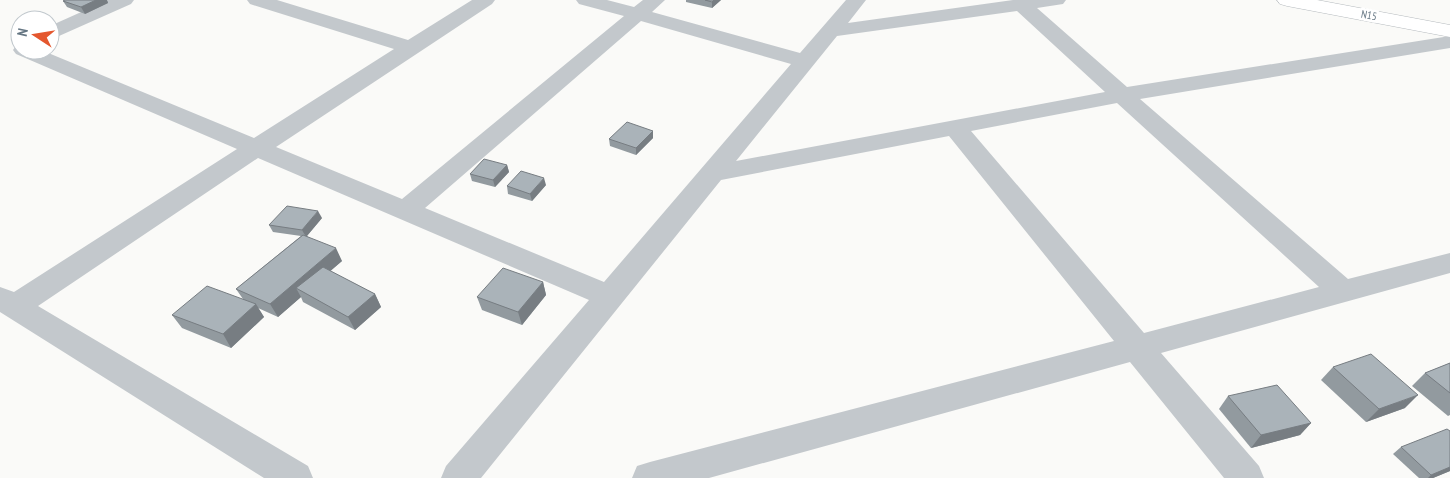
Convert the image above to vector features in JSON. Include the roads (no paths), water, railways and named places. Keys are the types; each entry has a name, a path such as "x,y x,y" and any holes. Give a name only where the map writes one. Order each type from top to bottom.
{"main road":[{"name":"N15","path":"1287,0 1450,31"}],"street":[{"path":"60,29 124,0"},
{"path":"258,0 410,47"},
{"path":"292,10 310,0"},
{"path":"296,478 7,302 255,149 485,0"},
{"path":"586,0 647,7 806,62"},
{"path":"459,478 856,0"},
{"path":"831,31 1056,0"},
{"path":"1020,4 1343,292"},
{"path":"405,211 647,7"},
{"path":"712,174 1122,96 1450,42"},
{"path":"42,60 610,297"},
{"path":"954,128 1246,478"},
{"path":"650,478 1450,263"}]}
